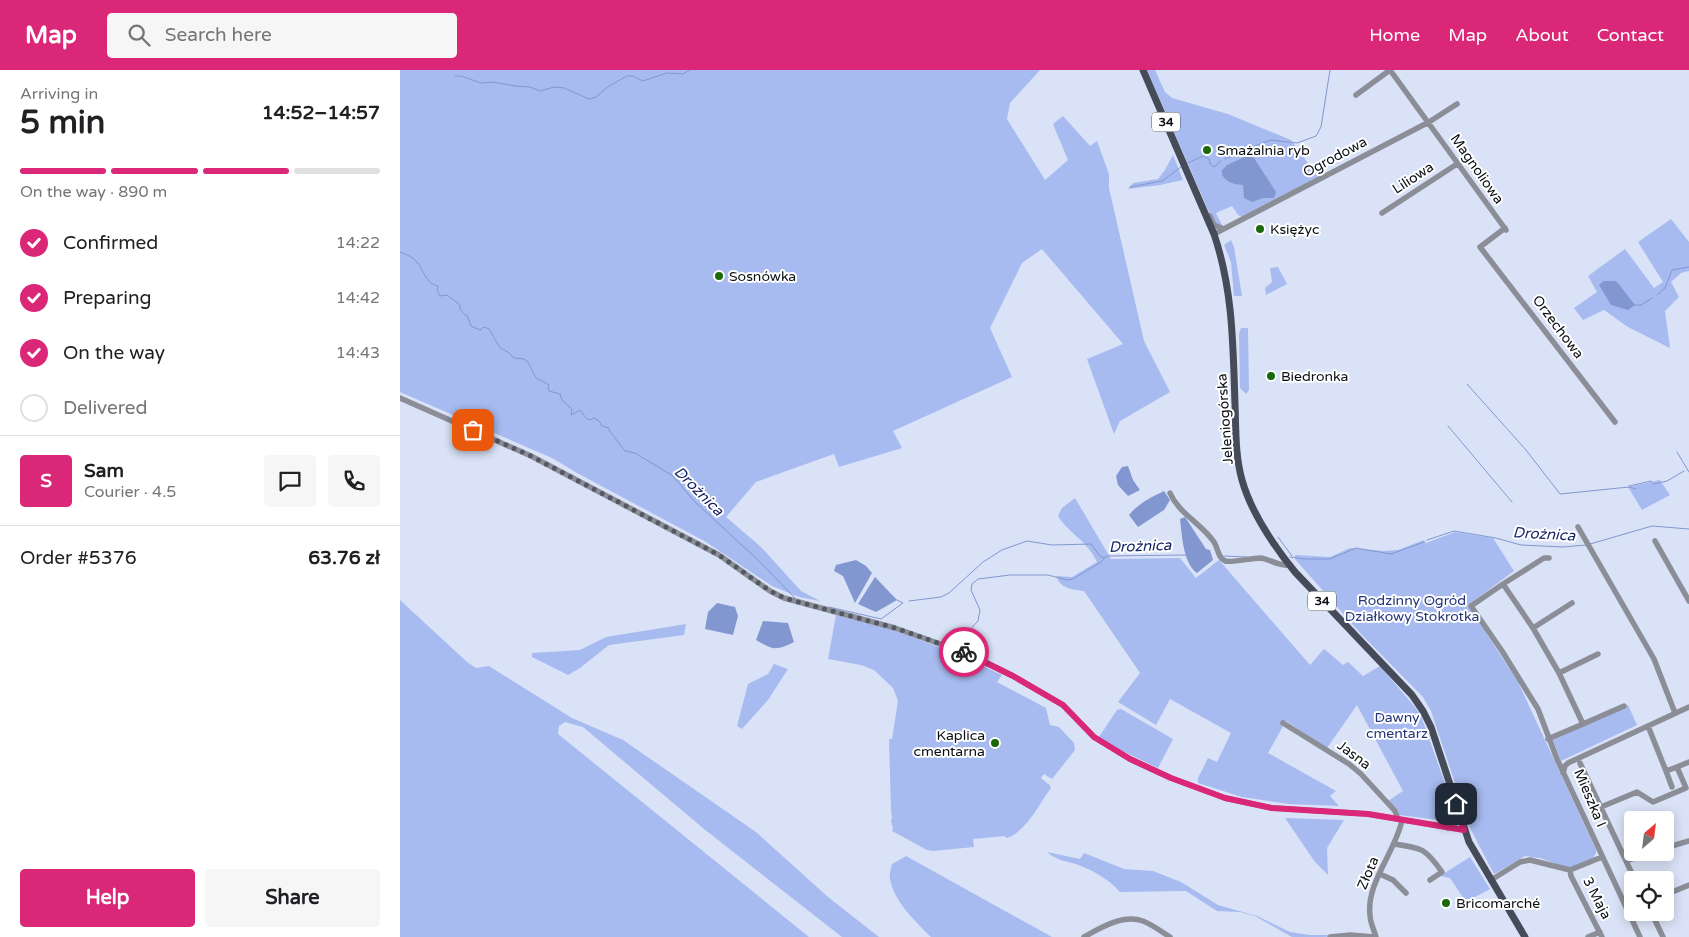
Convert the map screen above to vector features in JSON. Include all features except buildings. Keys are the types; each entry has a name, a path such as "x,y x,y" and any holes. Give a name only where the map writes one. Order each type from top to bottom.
{"main road":[{"name":"34","path":"1142,70 1214,234"},
{"name":"Jeleniogórska","path":"1214,234 1222,257 1229,297 1232,324 1237,448 1242,479 1247,495 1265,530 1290,565 1417,702 1430,727 1470,845 1525,937"}],"street":[{"path":"1356,95 1390,70"},
{"name":"Magnoliowa","path":"1390,70 1505,229 1480,247"},
{"name":"Ogrodowa","path":"1214,234 1429,122 1457,104"},
{"name":"Liliowa","path":"1382,213 1457,164"},
{"path":"1199,200 1214,225 1224,229"},
{"name":"Orzechowa","path":"1480,247 1615,422"},
{"path":"400,398 491,437 539,461 719,555 770,591 784,598 895,628 969,654 1013,676 1063,705 1090,734 1104,744 1130,759 1171,778 1225,798 1272,808 1349,812 1464,830"},
{"path":"1170,493 1177,506 1200,525 1215,543 1220,558 1227,562 1259,558 1268,559 1286,566 1290,565"},
{"path":"1578,527 1654,659 1675,714"},
{"path":"1654,542 1689,602"},
{"path":"1550,558 1544,558 1471,606 1538,709 1548,740 1563,773"},
{"path":"1504,584 1533,628 1559,673 1583,724"},
{"path":"1533,628 1572,603"},
{"path":"1559,673 1598,654"},
{"path":"1548,740 1624,706"},
{"name":"Mieszka I","path":"1624,898 1563,773 1565,766 1689,707"},
{"name":"Jasna","path":"1283,723 1349,764 1396,811 1400,819"},
{"path":"1648,726 1672,787"},
{"path":"1666,771 1689,762"},
{"path":"1580,763 1624,857"},
{"path":"1601,807 1637,792 1653,802 1686,788 1677,767"},
{"path":"1448,828 1456,823 1460,815"},
{"name":"Złota","path":"1376,937 1370,920 1370,904 1380,874 1394,844 1400,819"},
{"path":"1674,845 1689,841"},
{"path":"1394,844 1417,847 1430,855 1442,872 1430,880"},
{"name":"3 Maja","path":"1491,880 1520,862 1530,860 1570,870 1602,856"},
{"path":"1626,861 1631,871"},
{"name":"3 Maja","path":"1570,870 1571,876 1601,934"},
{"path":"1380,874 1393,880 1406,893"},
{"path":"1674,891 1689,885"},
{"path":"1084,937 1111,924 1133,919 1147,923 1170,937"},
{"name":"Mieszka I","path":"1634,921 1640,937"},
{"path":"1655,921 1663,937"},
{"path":"1588,937 1601,934"},
{"path":"1330,937 1350,935 1376,937"}],"green space":[{"path":"400,70 1040,70 1010,103 1007,119 1045,180 1068,160 1053,124 1063,116 1090,146 1097,141 1109,174 1109,188 1144,341 1170,392 1120,421 1114,434 1087,359 1123,344 1042,249 1022,263 990,328 1012,377 893,431 902,448 839,467 834,454 756,482 726,517 761,547 801,591 820,601 799,597 772,586 706,542 552,458 400,392"},
{"path":"1147,70 1155,70 1165,92 1172,98 1228,114 1291,140 1318,177 1242,217 1238,215 1232,206 1216,213 1223,227 1218,226 1212,219"},
{"path":"1173,155 1183,180 1128,189 1133,183 1158,179"},
{"path":"1671,219 1689,242 1689,271 1681,273 1671,282 1679,297 1665,311 1670,348 1628,327 1604,310 1583,320 1574,308 1597,292 1588,276 1625,249 1654,288 1663,282 1638,242"},
{"path":"1231,240 1234,247 1242,296 1234,296 1231,262 1224,245"},
{"path":"1278,267 1287,284 1266,295 1265,288 1272,282 1270,268"},
{"path":"1241,328 1248,328 1249,390 1246,394 1240,388 1239,334"},
{"path":"1660,480 1670,495 1642,510 1628,487"},
{"name":"Dawny cmentarz","path":"1075,498 1111,559 1180,558 1196,578 1219,560 1310,665 1324,649 1343,665 1348,662 1363,676 1380,666 1420,713 1457,817 1446,821 1399,815 1398,810 1388,801 1403,791 1357,705 1327,748 1286,721 1268,753 1336,791 1330,796 1339,806 1289,804 1242,797 1198,783 1198,778 1208,758 1217,762 1231,733 1170,699 1156,725 1118,702 1140,673 1084,591 1064,586 1056,576 1072,577 1097,562 1088,548 1058,516 1062,508"},
{"name":"Rodzinny Ogród Działkowy Stokrotka","path":"1455,532 1493,538 1514,571 1468,605 1518,682 1596,850 1593,858 1573,867 1565,867 1540,858 1525,856 1494,874 1470,828 1431,711 1423,697 1361,634 1295,559 1295,555 1330,557 1350,548 1384,551 1398,550 1424,540 1426,543"},
{"path":"400,600 467,662 476,668 489,666 572,718 623,740 756,832 828,897 879,937 842,937 704,829 583,727 565,722 559,726 558,734 809,937 400,937"},
{"path":"836,615 896,631 950,651 1002,675 997,682 1046,708 1050,725 1059,727 1074,743 1075,750 1052,779 1044,774 1041,778 1051,788 1021,829 1007,838 1004,836 973,839 974,847 933,851 927,850 892,831 889,739 892,739 898,701 893,688 874,670 861,665 828,659"},
{"path":"686,624 684,635 609,645 568,675 532,657 532,653 580,650 606,637"},
{"path":"774,664 788,669 768,700 742,729 737,726 748,684 768,674"},
{"path":"1628,705 1637,725 1561,761 1553,740"},
{"path":"1121,709 1173,739 1158,768 1114,747 1099,737 1117,710"},
{"path":"1285,818 1344,820 1327,848 1328,875 1315,862"},
{"path":"1047,852 1080,859 1084,853 1124,869 1153,871 1181,882 1218,905 1257,916 1290,932 1310,935 1340,935 1292,937 1255,916 1240,912 1217,911 1186,891 1120,892 1111,883 1094,872 1076,864 1057,859"},
{"path":"906,856 1052,937 931,937 906,911 892,887 890,872 892,864"},
{"path":"1470,857 1490,889 1466,902 1450,878 1440,876"}],"shaded area":[{"path":"1249,155 1254,158 1276,192 1274,198 1263,198 1252,202 1244,198 1243,185 1231,183 1222,175 1222,170 1227,165"},
{"path":"1604,281 1615,281 1618,283 1635,305 1628,310 1611,305 1599,285"},
{"path":"1128,466 1133,480 1140,490 1128,496 1118,485 1116,476 1122,467"},
{"path":"1164,491 1170,500 1164,510 1138,527 1129,515 1141,504"},
{"path":"1185,517 1206,549 1210,550 1213,560 1197,573 1189,563 1184,548 1180,519"},
{"path":"856,560 866,566 872,573 855,603 843,576 834,571 836,565"},
{"path":"875,577 897,600 876,612 858,604"},
{"path":"717,603 735,607 738,616 733,635 705,629 708,612"},
{"path":"763,621 788,623 794,642 775,648 756,640"}],"waterway":[{"path":"455,76 461,76 481,83 493,82 530,87 540,91 554,87 564,88 589,99 596,97 609,86 627,76 633,76 643,81 667,73 683,74 690,70"},
{"path":"1252,147 1271,140 1297,143 1316,136 1321,127 1330,70"},
{"path":"1225,159 1246,149"},
{"path":"1188,163 1203,156 1209,159 1210,164 1214,167 1221,161"},
{"path":"1130,187 1162,181 1181,167"},
{"name":"Drożnica","path":"400,252 417,262 428,280 438,286 437,290 440,296 447,295 460,305 460,309 467,315 471,326 480,330 484,327 489,329 500,348 514,358 524,359 528,362 536,378 549,385 549,391 560,394 562,400 572,409 571,415 580,410 586,418 590,420 594,418 602,426 609,428 625,451 635,453 673,476 693,500 758,560 796,599"},
{"path":"1657,295 1665,288 1672,270 1689,267"},
{"path":"1634,305 1641,305 1652,298"},
{"path":"1467,384 1526,450 1560,494 1629,487 1636,489"},
{"path":"1448,426 1512,502"},
{"path":"1677,452 1689,472"},
{"path":"1629,486 1651,481 1654,484 1667,481 1684,471"},
{"name":"Drożnica","path":"1590,544 1652,526 1689,529"},
{"name":"Drożnica","path":"1427,540 1454,531 1496,538 1521,545 1563,547 1586,545"},
{"path":"1278,537 1292,556"},
{"name":"Drożnica","path":"909,601 941,597 949,593 983,562 1002,550 1027,541 1052,545 1091,544 1100,556 1104,558 1108,556 1187,555"},
{"name":"Drożnica","path":"1290,557 1330,559 1356,548 1391,554 1424,542"},
{"name":"Drożnica","path":"1224,556 1247,557"},
{"path":"956,644 978,621 980,610 971,590 972,584 978,579 1010,575 1048,575 1067,580 1073,579 1104,559"},
{"name":"Drożnica","path":"829,607 881,619 903,603 897,600"}],"way so far":[{"path":"473,430 531,456 719,555 770,591 784,598 895,628 964,652"}],"place":[{"name":"Smażalnia ryb","path":"1207,150"},
{"name":"Księżyc","path":"1260,229"},
{"name":"Sosnówka","path":"719,276"},
{"name":"Biedronka","path":"1271,376"},
{"name":"Kaplica cmentarna","path":"995,743"},
{"name":"Bricomarché","path":"1446,903"}],"route":[{"path":"964,652 1013,676 1063,705 1094,737 1130,759 1171,778 1225,798 1272,808 1368,814 1464,830 1456,804"}]}
